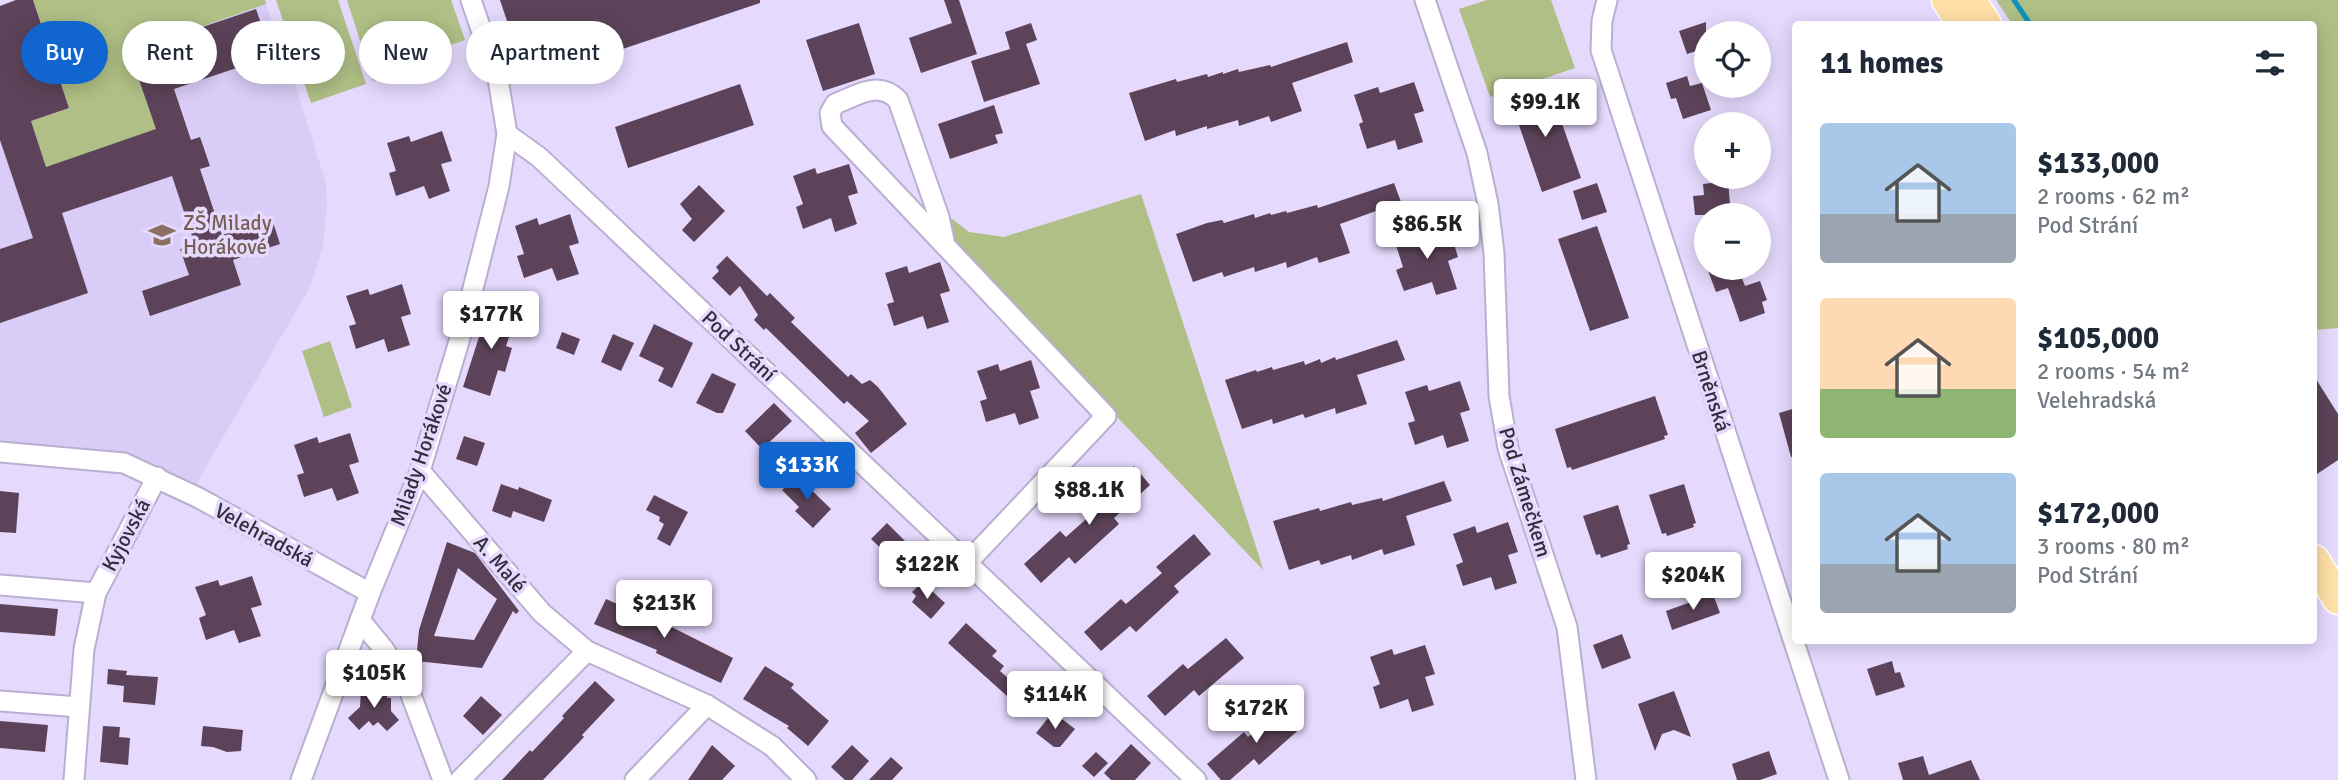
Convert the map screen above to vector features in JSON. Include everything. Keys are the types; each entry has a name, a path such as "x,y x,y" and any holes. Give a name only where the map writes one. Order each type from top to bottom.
{"main road":[{"path":"1947,0 1960,21"},
{"path":"1970,0 1984,21"},
{"path":"2317,565 2338,598"}],"street":[{"name":"Milady Horákové","path":"300,780 370,593 420,471 463,328 499,186 507,134 498,79 471,0"},
{"name":"Pod Zámečkem","path":"1425,0 1480,165 1494,253 1499,396 1508,448 1567,627 1586,780"},
{"name":"Brněnská","path":"1607,0 1601,21 1601,50 1792,636"},
{"path":"945,246 939,217 898,100 890,92 878,88 835,104 830,113 832,126 945,246 1106,416 967,563"},
{"name":"Pod Strání","path":"507,134 540,157 1196,780"},
{"name":"Velehradská","path":"0,453 124,463 157,477 370,593"},
{"name":"A. Malé","path":"420,471 542,613 587,651 707,705 772,746 806,780"},
{"name":"Kyjovská","path":"74,780 85,649 96,593 157,477"},
{"name":"Kyjovská","path":"0,585 96,593"},
{"path":"360,620 383,648 408,687 443,780"},
{"name":"Brněnská","path":"1795,644 1839,780"},
{"path":"460,780 587,651"},
{"path":"0,701 79,706"},
{"path":"635,780 707,705"}],"shaded area":[{"name":"ZŠ Milady Horákové","path":"16,0 33,0 40,21 21,21 21,84 61,84 69,108 31,121 139,136 162,146 141,84 217,84 217,21 266,4 272,21 231,21 231,84 295,84 326,184 327,207 322,250 310,287 196,484 155,466 116,456 0,445 0,6"}],"green space":[{"path":"33,0 265,0 266,4 217,21 122,21 122,84 141,84 162,146 139,136 46,167 31,121 69,108 61,84 108,84 108,21 40,21"},
{"path":"276,0 338,0 345,21 283,21"},
{"path":"347,0 451,0 465,40 452,45 452,21 359,21 359,37"},
{"path":"1487,0 1551,0 1575,68 1490,97 1459,9"},
{"path":"1996,0 2338,0 2338,328 2317,330 2317,21 2010,21"},
{"path":"345,21 359,63 359,84 366,84 311,103 305,84 345,84"},
{"path":"1141,194 1263,570 957,249 947,215 969,232 1004,237"},
{"path":"330,341 352,407 324,417 302,351"}],"building":[{"path":"16,0 33,0 40,21 21,21 21,84 61,84 69,108 31,121 46,167 156,129 141,84 189,84 174,89 191,140 200,137 210,166 200,169 222,235 272,219 280,244 233,260 241,285 150,316 142,291 189,275 180,249 195,245 172,176 62,213 88,293 0,323 0,249 33,238 0,140 0,6"},
{"path":"500,0 760,0 760,3 624,49 624,21 507,21"},
{"path":"944,0 959,0 977,54 921,73 909,38 952,23"},
{"path":"256,9 260,21 231,21 231,70 217,75 217,22"},
{"path":"859,23 875,74 823,91 806,40"},
{"path":"1031,23 1037,40 1026,44 1040,84 984,102 971,61 1010,49 1005,32"},
{"path":"1694,26 1694,52 1687,54 1679,31"},
{"path":"1347,42 1353,62 1292,83 1302,111 1271,122 1269,116 1239,126 1238,120 1176,136 1175,130 1145,141 1129,93 1176,79 1177,82 1238,69 1239,72 1270,65 1271,67"},
{"path":"1687,76 1690,86 1694,85 1694,98 1707,98 1711,110 1694,112 1694,115 1683,119 1676,98 1671,99 1666,83"},
{"path":"1414,82 1424,111 1414,114 1423,142 1398,150 1395,140 1367,149 1359,124 1363,122 1354,95 1378,87 1380,93"},
{"path":"740,84 754,125 628,168 615,127"},
{"path":"1549,86 1581,178 1542,192 1510,99"},
{"path":"994,105 1003,133 995,135 998,143 950,159 938,124"},
{"path":"442,131 452,161 441,164 450,191 429,199 424,186 396,196 389,173 396,171 387,143 409,136 411,142"},
{"path":"849,164 858,193 848,196 857,224 835,232 831,218 803,229 796,207 803,204 793,176 815,168 817,174"},
{"path":"1394,183 1401,202 1340,224 1350,253 1319,263 1317,257 1287,268 1286,262 1255,272 1254,267 1224,277 1222,272 1193,282 1176,234 1207,223 1222,220 1224,223 1254,214 1255,218 1317,205 1318,208"},
{"path":"1597,183 1607,212 1582,220 1573,191"},
{"path":"699,185 725,211 694,242 682,230 692,219 680,204"},
{"path":"1703,189 1729,189 1730,203 1694,203 1694,206 1693,196 1704,195"},
{"path":"570,214 579,243 569,246 579,274 557,281 552,268 524,278 517,256 524,254 515,226 537,218 539,225"},
{"path":"1597,226 1629,318 1590,331 1558,239"},
{"path":"1449,228 1458,257 1448,261 1457,289 1436,295 1432,282 1404,291 1396,270 1403,267 1394,239 1415,232 1417,238"},
{"path":"727,256 767,296 770,293 795,318 791,322 848,377 851,374 862,384 870,380 878,387 907,424 871,453 855,433 869,421 847,401 844,404 766,328 764,330 754,320 758,315 740,286 730,296 712,278 719,271 716,267"},
{"path":"940,262 950,291 940,294 949,322 927,329 923,316 894,326 887,304 894,302 885,273 907,266 909,273"},
{"path":"1712,280 1743,280 1745,286 1760,281 1767,300 1762,302 1765,313 1740,322 1728,288 1716,292"},
{"path":"402,284 411,314 401,317 410,345 388,352 384,339 356,349 349,326 356,324 346,296 368,289 370,295"},
{"path":"501,306 518,311 506,346 512,348 505,372 498,370 490,396 463,387 487,312 498,316"},
{"path":"654,324 693,343 672,388 658,381 664,368 639,356"},
{"path":"562,332 580,339 574,355 556,348"},
{"path":"613,334 634,343 621,371 601,362"},
{"path":"1397,340 1405,360 1357,375 1367,404 1336,414 1335,408 1305,418 1303,414 1273,424 1272,419 1242,429 1225,380 1256,370 1257,372 1272,367 1273,370 1304,361 1305,365 1320,359 1321,363 1335,357 1336,360"},
{"path":"1031,360 1040,388 1030,391 1039,418 1019,425 1015,413 986,422 980,401 987,399 977,371 998,364 1000,371"},
{"path":"712,373 736,384 723,413 696,403"},
{"path":"1460,381 1470,410 1460,413 1469,441 1447,448 1443,435 1415,445 1408,423 1415,421 1405,392 1427,385 1429,391"},
{"path":"2317,381 2338,414 2338,460 2317,474"},
{"path":"1655,396 1668,435 1664,436 1665,439 1572,470 1571,467 1567,468 1555,429"},
{"path":"774,403 792,421 762,449 745,431"},
{"path":"1792,409 1792,457 1791,457 1779,413"},
{"path":"350,433 359,462 349,465 359,493 337,501 332,488 304,497 297,475 304,473 294,445 317,437 319,443"},
{"path":"464,436 485,443 477,466 456,459"},
{"path":"1134,466 1150,485 1114,518 1119,524 1075,564 1069,557 1041,583 1024,564 1060,531 1066,537 1102,505 1097,499"},
{"path":"798,477 831,509 813,528 795,511 799,507 782,490"},
{"path":"1444,481 1452,501 1406,516 1415,545 1384,555 1382,549 1352,560 1351,555 1321,565 1319,560 1289,570 1273,521 1351,502 1352,505 1382,498 1383,501"},
{"path":"501,484 518,490 519,487 552,500 544,522 513,511 511,518 492,511"},
{"path":"1684,484 1696,523 1693,524 1694,527 1667,536 1666,533 1662,534 1649,495"},
{"path":"0,491 19,493 16,533 0,532"},
{"path":"654,495 688,512 670,546 657,539 664,524 659,521 660,517 646,510"},
{"path":"1618,505 1630,544 1627,545 1628,549 1601,558 1600,554 1596,555 1583,516"},
{"path":"1508,522 1518,552 1508,555 1517,583 1495,590 1491,577 1463,586 1456,565 1463,562 1453,534 1475,526 1477,533"},
{"path":"887,523 909,545 894,561 871,539"},
{"path":"1194,534 1211,554 1174,586 1179,592 1136,632 1130,626 1101,651 1084,632 1121,599 1126,604 1162,573 1156,567"},
{"path":"447,542 475,553 519,611 516,614 513,611 482,668 416,661 419,630","holes":["458,568 497,599 474,640 434,636"]},
{"path":"252,576 262,605 251,608 261,636 239,643 234,630 206,640 199,618 206,615 195,587 218,580 220,586"},
{"path":"922,582 945,603 931,619 912,602 916,596 912,592"},
{"path":"1713,594 1720,613 1672,630 1666,611"},
{"path":"606,599 633,611 634,608 733,658 721,683 656,653 657,650 594,624"},
{"path":"0,604 58,609 55,636 0,632"},
{"path":"966,623 997,651 992,656 1004,666 1000,671 1017,686 1007,696 948,643"},
{"path":"1622,634 1631,658 1602,669 1593,645"},
{"path":"1226,638 1244,658 1199,696 1194,690 1165,716 1147,696 1183,664 1188,669"},
{"path":"1425,645 1435,674 1425,677 1434,705 1412,712 1408,699 1380,709 1373,687 1380,684 1370,657 1392,649 1394,655"},
{"path":"1892,661 1895,673 1900,672 1905,687 1876,696 1867,669"},
{"path":"765,666 794,684 791,688 829,721 808,746 787,728 789,726 743,699"},
{"path":"108,669 127,671 126,675 158,677 155,705 123,702 124,686 107,684"},
{"path":"595,681 615,700 582,735 584,737 543,780 502,780 564,718 562,716"},
{"path":"361,689 388,690 387,698 391,698 391,711 399,720 387,731 378,722 373,726 369,721 359,730 348,718 360,707"},
{"path":"1674,691 1691,737 1674,730 1662,734 1655,751 1638,704"},
{"path":"481,696 502,715 483,735 463,716"},
{"path":"1286,705 1304,725 1259,765 1254,759 1230,780 1221,780 1207,764 1244,732 1248,737"},
{"path":"1053,712 1075,729 1060,747 1054,747 1036,733"},
{"path":"0,721 48,725 45,752 0,748"},
{"path":"103,726 120,727 119,737 130,738 128,765 100,762"},
{"path":"203,726 243,730 241,751 227,752 201,746"},
{"path":"1131,744 1151,763 1135,780 1111,780 1104,773"},
{"path":"712,745 735,766 722,780 688,780"},
{"path":"852,745 869,761 852,780 845,780 831,767"},
{"path":"1769,751 1777,774 1760,780 1737,780 1732,764"},
{"path":"1096,752 1108,763 1094,777 1082,766"},
{"path":"1923,756 1929,775 1971,760 1980,780 1903,780 1898,763"},
{"path":"891,757 903,768 892,780 869,780"}],"waterway":[{"path":"2014,0 2028,21"}],"place":[{"name":"ZŠ Milady Horákové","path":"162,235"}]}
